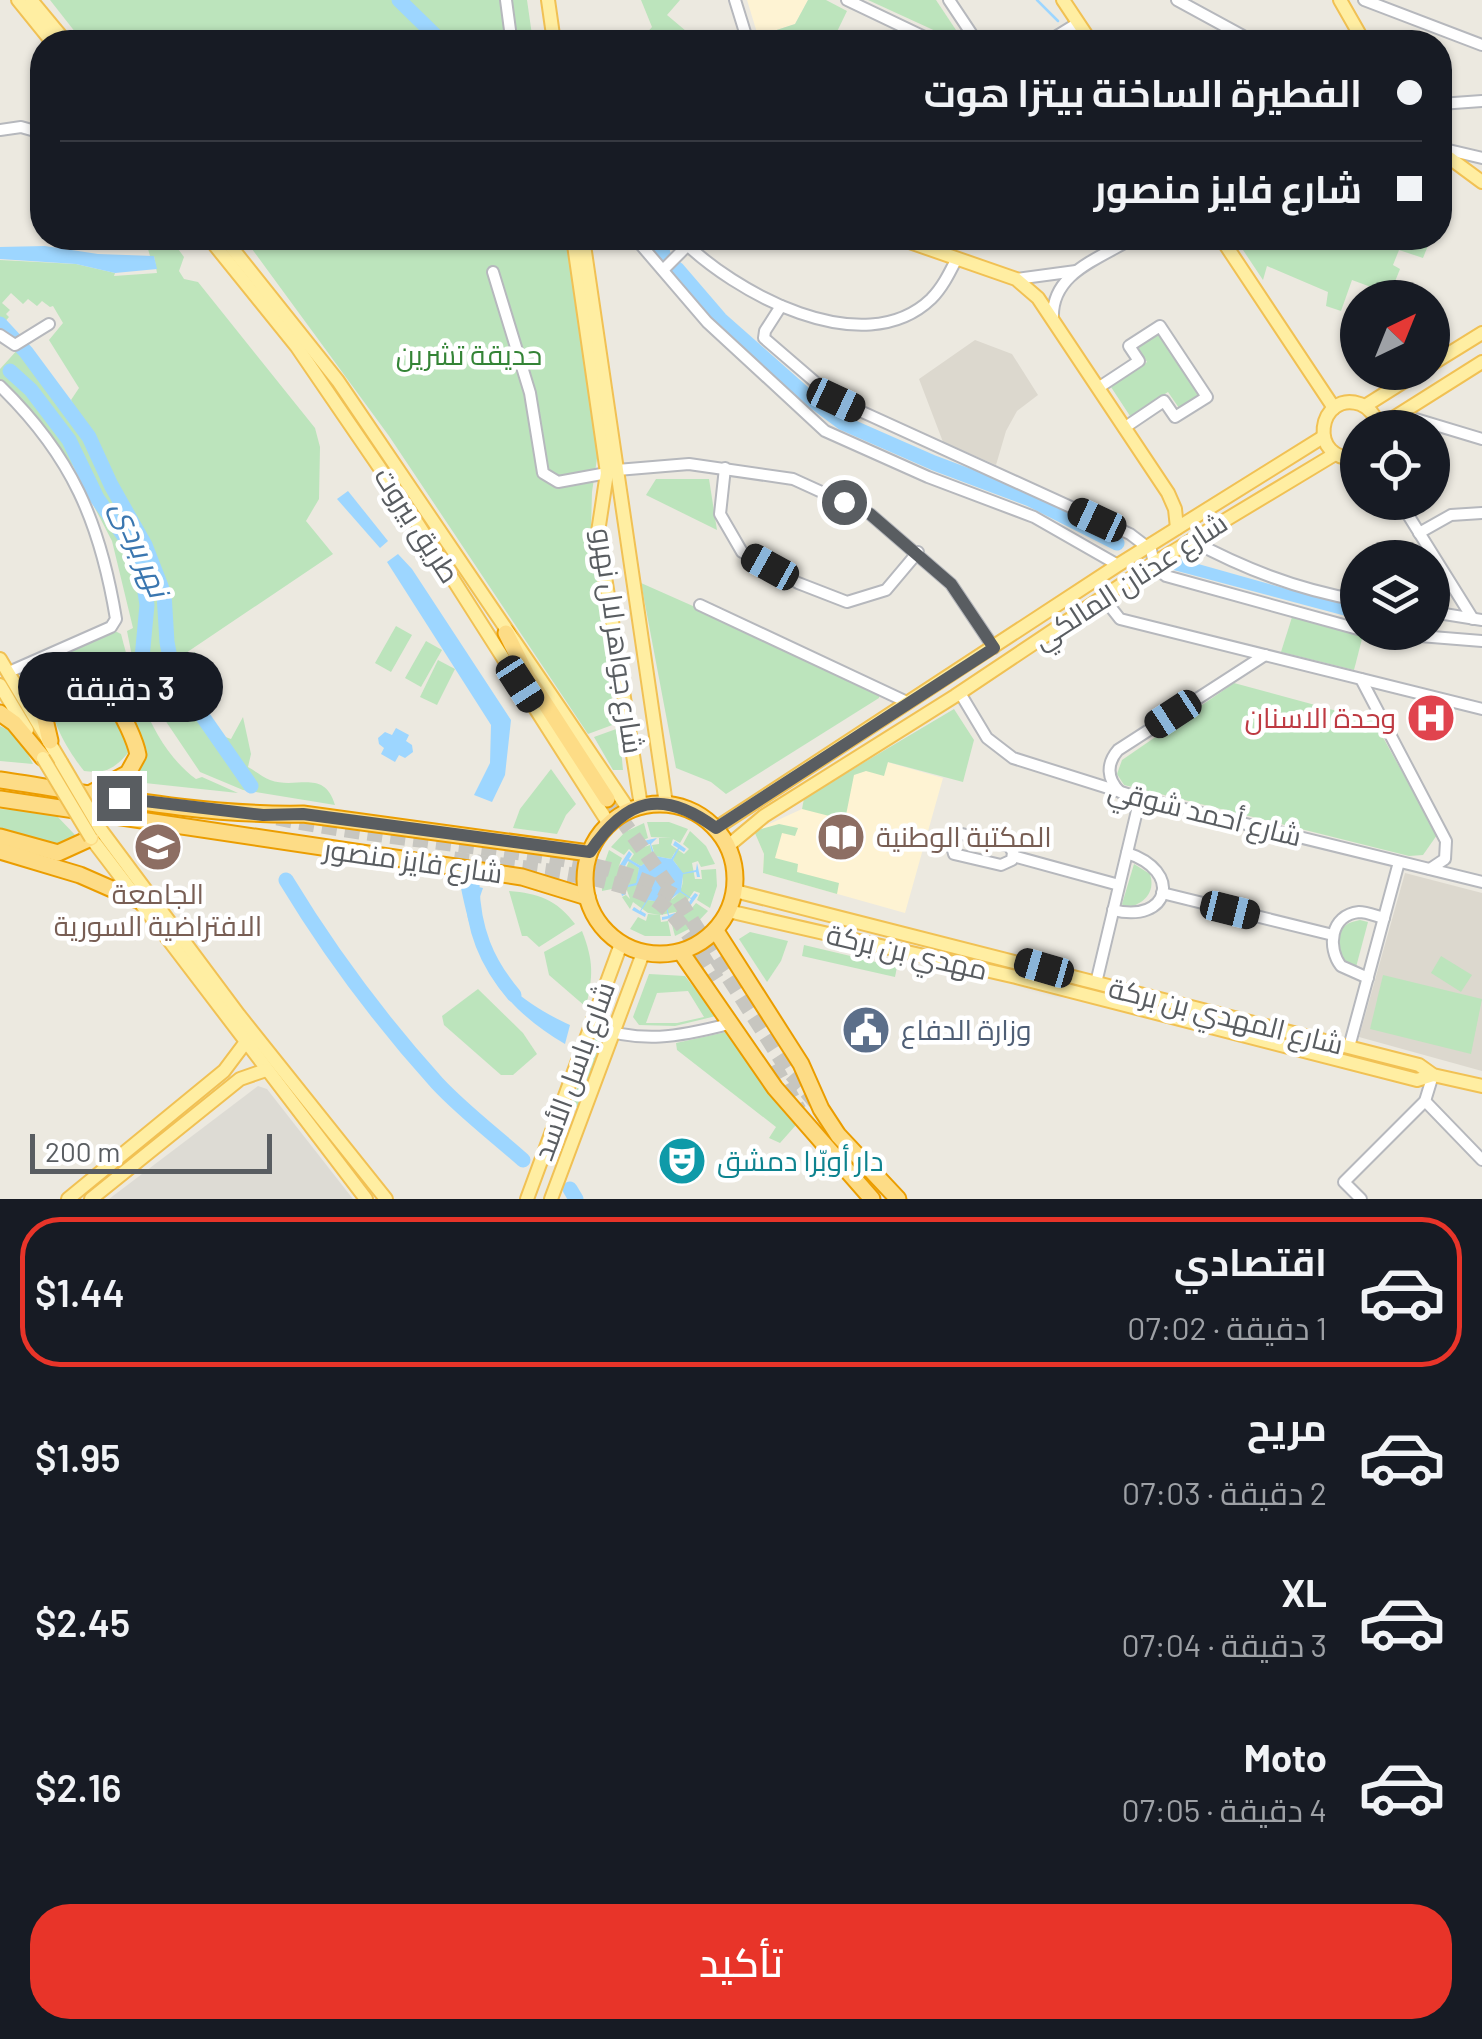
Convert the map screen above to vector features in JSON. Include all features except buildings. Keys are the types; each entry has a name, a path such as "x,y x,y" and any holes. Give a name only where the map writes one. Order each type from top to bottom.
{"highway":[{"path":"506,633 528,678 607,799"},
{"path":"50,741 42,702 57,675 70,669 89,673 105,688 134,735 138,756 128,773 89,794"},
{"path":"0,713 14,723 44,758"},
{"name":"شارع فايز منصور","path":"0,780 89,794 263,815 303,814 590,852"},
{"name":"شارع فايز منصور","path":"0,799 522,877 587,897"},
{"path":"666,804 694,812 716,828 728,846 735,868 735,891 728,910 716,931 681,952 643,953 621,944 600,924 587,897 585,875 590,852 609,824 635,808 666,804"},
{"path":"0,837 58,853 96,834"},
{"path":"0,850 80,876 136,900"},
{"path":"716,931 801,1064 838,1134 898,1199"},
{"path":"681,952 774,1088 872,1199"}],"main road":[{"path":"18,0 42,30"},
{"path":"32,0 56,30"},
{"path":"539,0 544,30"},
{"path":"548,0 552,30"},
{"path":"1063,0 1083,30"},
{"path":"1340,0 1357,30"},
{"path":"1452,158 1482,182"},
{"name":"طريق بيروت","path":"219,250 297,347 361,440 609,824"},
{"name":"طريق بيروت","path":"234,250 338,380 506,633 635,808"},
{"name":"شارع جواهر لال نهرو","path":"576,250 666,804"},
{"name":"شارع جواهر لال نهرو","path":"584,250 612,472 598,532 635,766 635,808"},
{"path":"930,250 1016,280 1038,298 1168,494 1177,528"},
{"path":"1229,250 1334,408"},
{"path":"1450,353 1482,334"},
{"path":"1406,410 1482,362"},
{"path":"1365,406 1390,390"},
{"path":"1340,456 1324,437 1324,421 1334,408 1350,402 1369,410"},
{"name":"شارع عدنان المالكي","path":"716,828 1118,565 1324,437"},
{"name":"شارع عدنان المالكي","path":"728,846 764,816 1154,563 1335,454"},
{"path":"1168,494 1188,506 1207,508"},
{"path":"0,659 62,762 96,834 386,1199"},
{"path":"949,676 946,690 959,693"},
{"path":"0,685 136,900 366,1199"},
{"path":"635,766 660,763"},
{"name":"شارع المهدي بن بركة","path":"735,891 1096,983 1240,1028 1259,1026 1419,1065 1433,1075 1482,1086"},
{"path":"766,919 770,900"},
{"name":"مهدي بن بركة","path":"728,910 1240,1028 1254,1040 1417,1080 1433,1075"},
{"name":"شارع باسل الأسد","path":"526,1199 621,944"},
{"name":"شارع باسل الأسد","path":"550,1199 643,953"},
{"path":"608,978 632,988"},
{"path":"1254,1040 1259,1026"},
{"path":"68,1199 230,1066 245,1043"},
{"path":"91,1199 240,1079 266,1070"},
{"path":"184,1104 194,1116"},
{"path":"560,1110 582,1119"},
{"path":"109,1166 118,1178"}],"street":[{"path":"506,0 510,30"},
{"path":"735,0 744,30"},
{"path":"848,0 910,30"},
{"path":"949,0 969,30"},
{"path":"1177,0 1232,30"},
{"path":"1364,0 1443,30"},
{"path":"1067,30 1078,23"},
{"path":"1452,34 1482,45"},
{"path":"1452,103 1482,101"},
{"path":"0,130 30,130"},
{"path":"1452,152 1482,158"},
{"path":"646,250 707,322 825,431 928,477 1034,517 1118,565"},
{"path":"663,270 678,250"},
{"path":"694,250 738,285 781,306 835,320 885,324 930,300 956,260"},
{"path":"1053,321 1055,294 1078,270 1114,250"},
{"path":"1016,280 1078,270"},
{"path":"493,272 530,393 543,473 558,482 689,464 793,478 870,514 918,552 951,584 994,648"},
{"path":"781,306 764,338 836,400 1130,534 1148,546 1158,571 1166,576 1340,624"},
{"path":"0,335 19,343 49,324"},
{"path":"1098,388 1139,362 1129,346 1160,326 1206,397 1175,418 1164,402 1124,428"},
{"path":"0,386 26,411 68,470 90,514 106,560 116,619 111,627 9,672"},
{"path":"1450,429 1482,439"},
{"path":"725,468 720,514 742,552 798,583 848,602 886,590 918,552"},
{"path":"1419,534 1451,516 1482,513"},
{"path":"1411,520 1477,620"},
{"path":"1190,540 1223,558 1340,596"},
{"path":"1112,591 1109,606 1120,619 1482,709"},
{"path":"700,605 907,702"},
{"path":"1450,615 1477,620"},
{"path":"1450,638 1482,641"},
{"path":"1120,792 1112,782 1109,768 1118,750 1264,655"},
{"path":"1362,679 1446,840 1444,859 1430,870"},
{"name":"شارع أحمد شوقي","path":"959,693 987,738 1013,758 1140,798 1482,882"},
{"path":"1096,983 1140,798"},
{"path":"963,833 1005,844 1012,848 1013,856 1009,863 1001,865 959,856 950,850 950,839 963,833"},
{"path":"1114,910 1140,914 1150,910 1162,893 1162,881 1152,863 1127,853"},
{"path":"1013,856 1120,885"},
{"path":"1349,1048 1399,862"},
{"path":"1162,893 1333,935"},
{"path":"1368,978 1341,966 1332,946 1333,935 1351,914 1361,912 1384,918"},
{"path":"590,1026 637,1039 687,1035 729,1024"},
{"path":"1360,1199 1344,1182 1425,1101 1433,1075"},
{"path":"1425,1101 1482,1160"}],"shaded area":[{"path":"747,0 808,0 795,24 776,30 756,30"},
{"path":"975,340 1012,354 1038,395 1017,411 1006,431 996,465 943,442 919,379"},
{"name":"المكتبة الوطنية","path":"873,758 943,778 905,913 763,873 764,854 754,831 802,809 804,798"},
{"path":"1405,873 1482,893 1482,1071 1359,1037"},
{"path":"258,1086 267,1089 353,1199 109,1199"}],"green space":[{"path":"50,0 527,0 531,30 74,30"},
{"path":"641,0 680,0 667,15 685,30 649,30 652,27"},
{"path":"808,0 826,0 847,11 838,30 776,30 795,24"},
{"path":"868,0 936,0 956,30 933,30"},
{"path":"148,250 179,250 184,257 179,271 184,279 198,282 315,428 320,447 319,499 306,521 333,554 177,659 169,630 168,600 153,552 71,400 79,388 49,340 63,323 53,306 42,301 37,306 28,299 23,304 11,293 2,303 10,310 6,314 9,317 2,325 0,322 0,260 76,264 115,273 114,276 157,273 154,256"},
{"name":"حديقة تشرين","path":"253,250 568,250 598,452 591,530 615,724 588,734 389,436"},
{"path":"1243,250 1399,250 1393,265 1400,269 1396,280 1340,280 1340,311 1326,306 1328,292 1267,266 1263,280"},
{"path":"1399,250 1426,250 1423,258"},
{"path":"1159,333 1199,395 1179,408 1168,392 1130,416 1111,387 1147,362 1138,347"},
{"path":"19,348 86,441 134,532 161,594 162,644 169,669 195,652 209,680 203,684 193,670 172,679 206,730 231,739 243,717 251,754 248,767 267,779 316,783 324,787 335,805 243,790 200,772 136,677 127,631 133,628 112,541 73,466 0,379 0,369"},
{"path":"656,479 709,479 717,530 646,495"},
{"path":"641,583 880,689 879,698 726,794 711,782 676,768"},
{"path":"1292,617 1340,629 1340,650 1359,650 1354,670 1281,652"},
{"path":"396,626 412,635 391,672 375,663"},
{"path":"113,630 121,634 147,713 168,750 196,779 202,777 238,793 126,781 139,759 101,675 55,670 36,684 38,700 21,674"},
{"path":"426,641 442,650 421,687 405,678"},
{"path":"438,660 455,669 437,705 420,697"},
{"path":"78,677 104,699 126,742 128,753 103,771 84,771 54,718 54,692"},
{"path":"1234,683 1374,721 1437,835 1423,855 1409,856 1124,785 1117,774 1122,760"},
{"path":"954,709 974,740 963,782 888,762 884,776 866,771 854,775 845,820 802,809 804,798"},
{"path":"0,726 18,735 33,764 0,761"},
{"path":"619,728 623,770 613,770 594,737"},
{"path":"551,769 576,804 557,834 513,828 520,809"},
{"path":"0,809 54,813 78,838 52,848 0,831"},
{"path":"647,822 669,822 688,829 680,843 673,839 671,845 684,854 689,849 683,844 690,831 706,846 715,864 701,867 698,861 692,863 695,879 702,879 701,870 716,869 717,886 710,908 697,900 700,893 694,891 685,904 691,909 696,903 708,911 693,927 675,936 671,921 679,918 676,912 648,913 633,902 630,909 622,897 630,899 623,879 618,880 617,876 617,888 602,891 602,870 609,850 622,858 618,868 626,868 629,861 639,868 637,884 648,900 665,903 678,894 682,878 673,860 675,852 671,859 655,856 652,845 659,844 659,838 671,838 651,837"},
{"path":"644,823 648,838 641,841 644,847 650,845 653,857 641,866 630,860 634,854 629,849 624,855 611,847 625,832"},
{"path":"779,824 798,828 795,836 782,833 775,858 798,864 797,872 839,883 837,894 763,873 764,854 754,831"},
{"path":"1134,864 1150,874 1151,887 1142,901 1125,908 1122,904"},
{"path":"509,891 546,899 575,924 539,947 522,936"},
{"path":"648,914 660,915 661,922 668,921 671,936 645,936 630,929 638,917 646,921"},
{"path":"1360,920 1368,922 1355,971 1339,959 1338,939 1346,925"},
{"path":"582,931 591,969 586,1007 549,975 544,952"},
{"path":"750,932 788,941 767,982 739,939"},
{"path":"804,945 897,967 895,977 802,956"},
{"path":"1441,956 1472,975 1461,992 1431,973"},
{"path":"649,974 685,976 716,1016 675,1026 639,1025 633,1017","holes":["688,991 704,1017 677,1023 646,1023 657,993"]},
{"path":"1383,975 1482,999 1471,1054 1370,1029"},
{"path":"478,989 523,1033 537,1054 513,1075 501,1075 444,1025 442,1016"},
{"path":"731,1031 796,1125 780,1143 769,1138 776,1127 677,1050 676,1043"},
{"path":"597,1033 604,1035 578,1107 570,1107"}],"water":[{"path":"0,247 154,256 157,269 115,273 76,264 0,259"},
{"path":"348,491 388,541 380,548 337,499"},
{"path":"398,554 412,569 511,720 505,775 492,802 474,795 490,763 491,725 387,562"},
{"path":"1177,558 1340,601 1340,614 1166,568"},
{"path":"396,728 409,735 406,741 413,752 405,758 399,755 395,762 381,754 384,748 378,738 385,732 392,735"},
{"path":"657,838 651,844 655,856 671,859 678,848 673,845 675,841 686,849 679,849 673,860 683,873 696,870 697,863 700,877 696,872 683,874 681,891 691,898 695,893 698,895 690,906 691,899 680,892 666,903 669,915 675,913 676,917 662,920 668,916 665,903 648,900 641,911 645,917 632,910 634,907 640,911 647,899 637,885 624,888 626,894 622,896 618,881 623,880 624,886 636,883 639,868 628,861 625,866 620,865 629,851 629,859 641,866 653,857 650,844 643,841"},
{"path":"460,883 483,888 474,918 476,937 493,970 522,997 570,1025 565,1044 522,1012 492,977 473,935"}],"waterway":[{"path":"399,0 430,30"},
{"path":"1037,0 1058,21"},
{"path":"660,250 663,253"},
{"path":"677,269 720,319 843,423 1030,499 1117,543"},
{"name":"نهر بردى","path":"0,324 26,352 89,437 145,545 164,594 173,674 251,786"},
{"path":"10,371 31,390 69,440 97,498 131,546 147,605 142,658 178,688"},
{"name":"نهر بردى","path":"286,880 357,985 416,1059 457,1103 523,1160"},
{"name":"نهر بردى","path":"472,885 483,944 514,995"},
{"name":"نهر بردى","path":"570,1189 576,1199"}],"tunnel":[{"path":"607,799 671,889"},
{"path":"277,818 587,864 633,877 677,897 787,1069 815,1102"},
{"path":"454,859 557,872 636,890 673,915 717,979"},
{"path":"774,1065 799,1110"}],"place":[{"name":"وحدة الاسنان","path":"1431,718"},
{"name":"المكتبة الوطنية","path":"841,837"},
{"name":"الجامعة الافتراضية السورية","path":"158,847"},
{"name":"وزارة الدفاع","path":"866,1030"},
{"name":"دار أوبّرا دمشق","path":"682,1161"}],"route":[{"path":"119,798 263,815 303,814 590,852 609,824 641,806 666,804 694,812 716,828 994,648 951,584 870,514 844,502"}]}
